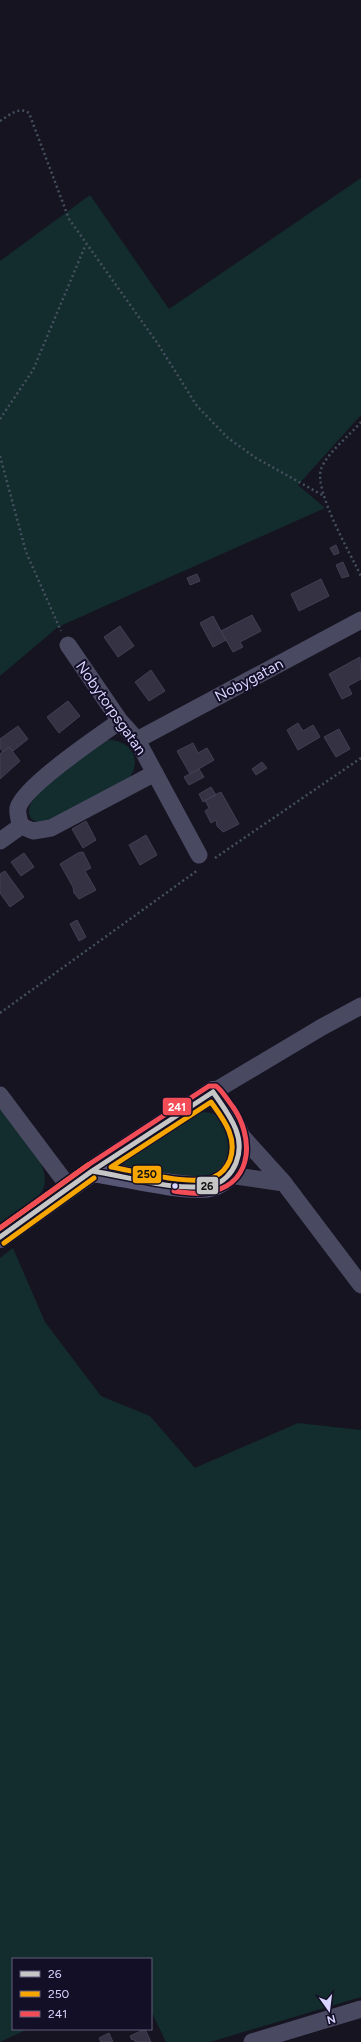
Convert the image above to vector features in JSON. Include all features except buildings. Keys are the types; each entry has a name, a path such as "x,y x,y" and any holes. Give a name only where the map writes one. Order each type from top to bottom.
{"street":[{"name":"Nobygatan","path":"137,740 361,620"},
{"name":"Nobytorpsgatan","path":"68,646 120,720 137,740 205,861"},
{"path":"120,720 29,791 18,807 18,816 21,826 33,832 51,828 155,773"},
{"path":"0,841 21,826"},
{"path":"0,1237 92,1171 213,1092 322,1027 361,1006"},
{"path":"213,1092 239,1133 284,1183 361,1285"},
{"path":"0,1094 69,1187"},
{"path":"92,1171 192,1187 212,1186 222,1182 229,1175 240,1155 242,1145 239,1133"},
{"path":"229,1175 284,1183"},
{"path":"252,2042 361,2009"}],"path":[{"path":"0,120 19,110 24,110 29,114 68,219 158,344 197,406 228,438 256,458 324,496"},
{"path":"0,418 34,370 86,243"},
{"path":"361,422 326,460 321,469 320,481 324,496 361,576"},
{"path":"0,456 26,552 68,646"},
{"path":"0,1013 205,861 361,758"}],"green space":[{"path":"361,178 361,415 298,485 325,508 58,627 0,676 0,261 90,195 169,309"},
{"path":"108,740 123,744 133,753 135,766 127,780 49,821 37,822 32,819 29,814 30,806 45,786 101,742"},
{"path":"0,1107 32,1148 44,1171 45,1183 38,1197 0,1226"},
{"path":"200,1112 210,1113 217,1116 226,1126 228,1133 230,1158 217,1174 200,1179 125,1165 124,1162"},
{"path":"13,1248 45,1322 101,1396 150,1416 195,1468 298,1423 361,1430 361,1997 210,2042 166,2042 152,2013 152,1958 12,1958 12,2030 26,2030 0,2042 0,1258"}],"transit line":[{"name":"241","path":"0,1228 88,1165 209,1086 216,1086 223,1093 240,1118 246,1143 246,1156 243,1167 237,1177 227,1185 214,1191 199,1193 174,1191"},
{"name":"26","path":"92,1171 152,1183 184,1187 199,1187 220,1182 230,1174 234,1167 239,1153 239,1144 238,1134 230,1117 213,1092"},
{"name":"26","path":"0,1237 92,1171 213,1092"},
{"name":"250","path":"211,1102 228,1129 232,1144 232,1152 229,1163 217,1176 204,1180 178,1179 111,1167 211,1102"},
{"name":"250","path":"0,1228 88,1165"},
{"name":"250","path":"4,1243 94,1178"}]}
